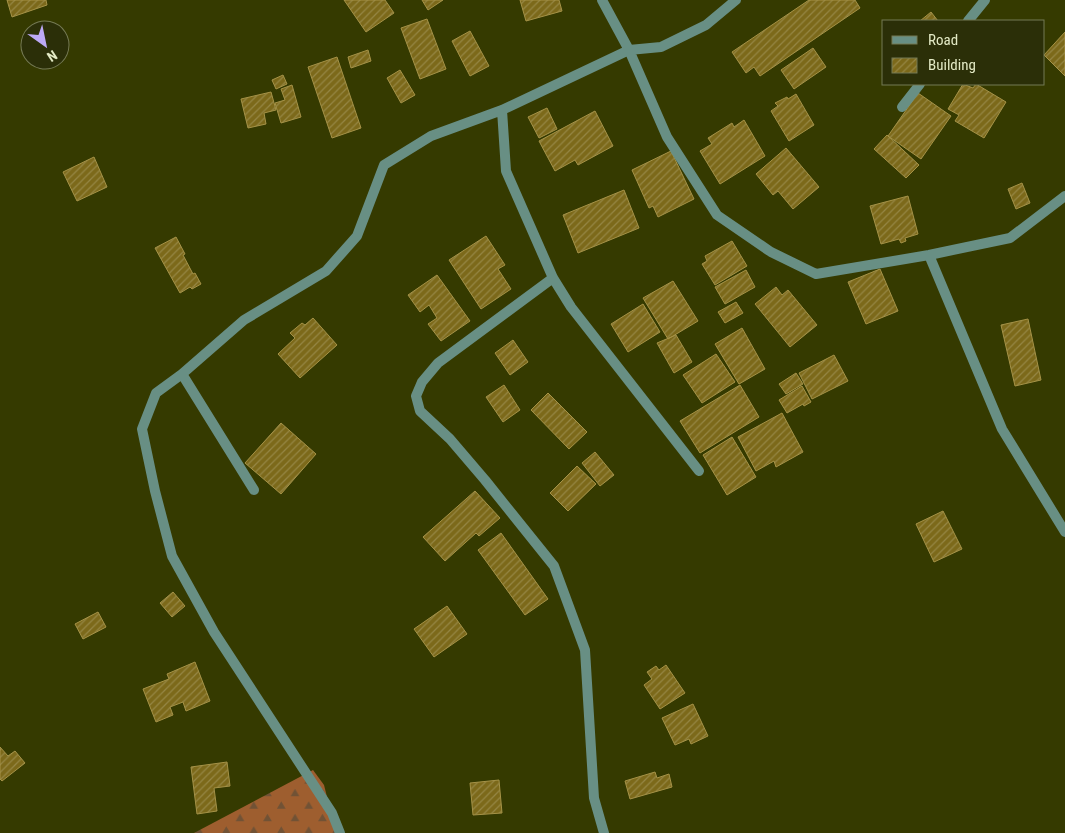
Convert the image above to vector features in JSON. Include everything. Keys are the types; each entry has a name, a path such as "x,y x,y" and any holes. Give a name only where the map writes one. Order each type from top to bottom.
{"street":[{"path":"602,0 629,50 667,136 716,215 771,252 816,274 929,255 1010,238 1065,196"},
{"path":"340,833 332,813 214,632 172,556 142,428 156,394 244,320 326,271 357,236 384,165 431,136 502,110 629,50 661,46 668,43 706,25 736,0"},
{"path":"969,20 985,0"},
{"path":"902,107 919,85"},
{"path":"502,110 506,171 553,278 570,307 699,471"},
{"path":"929,255 1002,428 1065,532"},
{"path":"553,278 438,363 422,382 416,396 420,411 450,439 554,566 585,650 594,798 604,833"},
{"path":"182,374 254,490"}],"green space":[{"path":"313,770 324,785 336,833 194,833"}],"building":[{"path":"7,0 46,0 47,5 12,17"},
{"path":"344,0 385,0 394,13 366,32"},
{"path":"422,0 443,0 428,10"},
{"path":"520,0 559,0 562,11 526,21"},
{"path":"809,0 855,0 860,8 760,76 754,67 746,73 732,52"},
{"path":"931,12 937,20 921,20"},
{"path":"427,19 446,69 420,79 401,28"},
{"path":"470,31 489,66 470,76 452,41"},
{"path":"1065,32 1065,76 1045,56"},
{"path":"813,48 826,67 794,89 781,70"},
{"path":"368,50 371,61 351,68 348,57"},
{"path":"337,57 361,128 332,138 308,67"},
{"path":"400,70 415,95 401,103 387,78"},
{"path":"283,75 287,84 276,89 272,80"},
{"path":"292,85 301,117 281,123 275,103 285,100 281,89"},
{"path":"962,85 973,88 978,85 1006,102 984,138 955,121 959,115 948,109"},
{"path":"271,92 276,110 264,113 266,124 248,128 241,99"},
{"path":"918,93 951,116 921,159 888,136"},
{"path":"796,94 814,125 789,141 771,111 778,106 775,103"},
{"path":"547,108 557,129 539,138 528,117"},
{"path":"595,111 613,146 578,165 575,160 555,171 539,141"},
{"path":"744,120 765,156 720,184 700,151 712,144 708,138 732,123 734,127"},
{"path":"887,135 919,165 906,178 874,149"},
{"path":"786,148 819,187 793,209 778,191 773,195 756,174"},
{"path":"671,151 694,199 658,217 653,206 649,208 632,170"},
{"path":"94,157 107,187 77,201 63,172"},
{"path":"1022,183 1030,203 1016,209 1008,189"},
{"path":"624,190 639,228 578,253 563,215"},
{"path":"908,196 918,234 905,238 906,241 901,243 899,239 881,244 870,206"},
{"path":"486,236 505,265 498,269 511,289 481,309 449,260"},
{"path":"176,237 193,274 195,273 201,284 192,289 190,287 180,293 155,248"},
{"path":"732,241 747,266 715,285 702,264 707,261 705,256"},
{"path":"880,269 898,311 866,324 848,282"},
{"path":"746,270 755,287 725,304 715,287"},
{"path":"437,275 470,321 441,341 428,324 437,318 429,305 420,312 408,295"},
{"path":"673,281 698,321 668,339 643,298"},
{"path":"776,287 782,295 788,290 817,325 790,347 755,304"},
{"path":"736,302 743,313 725,323 718,312"},
{"path":"643,304 660,332 628,352 611,324"},
{"path":"313,318 337,345 300,378 278,354 295,338 290,333 302,323 305,325"},
{"path":"1028,319 1041,380 1015,386 1001,325"},
{"path":"742,328 765,369 739,384 715,344"},
{"path":"676,335 692,362 674,373 657,343"},
{"path":"513,340 528,362 510,375 495,353"},
{"path":"716,354 735,382 702,403 683,375"},
{"path":"834,355 848,381 812,399 799,373"},
{"path":"796,373 803,384 786,394 779,384"},
{"path":"504,385 520,410 503,422 486,397"},
{"path":"740,385 759,417 700,453 680,421"},
{"path":"802,386 811,402 804,406 803,404 787,413 779,400"},
{"path":"548,393 587,432 569,449 531,410"},
{"path":"782,413 803,452 776,467 774,461 756,471 738,437"},
{"path":"281,423 316,454 281,494 245,463"},
{"path":"732,437 756,477 727,495 703,455"},
{"path":"595,452 614,475 600,486 582,463"},
{"path":"577,466 596,484 568,511 550,493"},
{"path":"475,491 500,518 479,536 476,533 445,561 423,537"},
{"path":"943,511 962,549 934,562 916,524"},
{"path":"501,533 548,599 525,615 478,550"},
{"path":"173,592 185,606 172,617 160,603"},
{"path":"447,606 467,634 434,657 414,629"},
{"path":"98,612 106,627 83,639 75,624"},
{"path":"195,662 210,701 186,711 183,702 170,707 173,715 156,722 143,689 169,679 167,674"},
{"path":"666,665 685,693 660,709 644,685 652,679 647,672 656,666 659,670"},
{"path":"693,704 708,736 691,744 689,739 675,745 662,718"},
{"path":"0,747 8,756 15,751 25,763 2,781 0,779"},
{"path":"227,762 230,786 214,788 217,811 197,814 191,767"},
{"path":"655,772 657,778 669,774 672,787 630,799 625,781"},
{"path":"499,780 502,813 473,815 470,783"}]}
